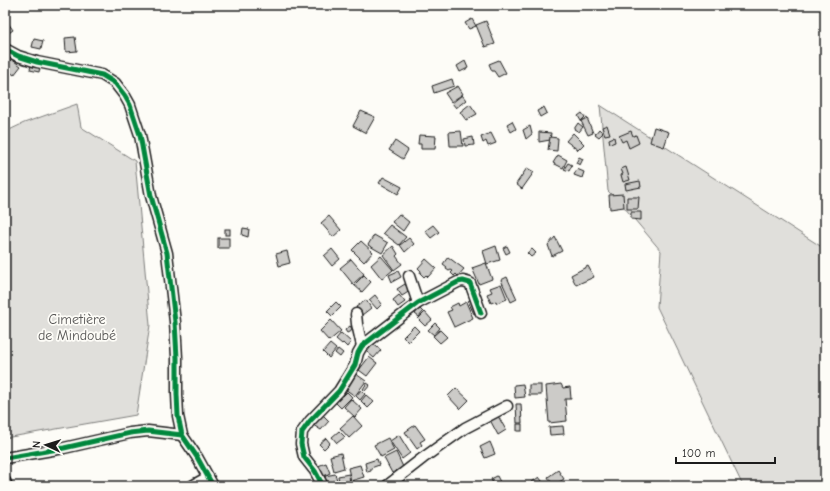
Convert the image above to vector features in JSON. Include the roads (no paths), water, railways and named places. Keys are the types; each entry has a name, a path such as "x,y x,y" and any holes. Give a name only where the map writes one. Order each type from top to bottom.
{"street":[{"path":"5,49 18,56 37,62 102,74 115,83 130,105 140,135 151,196 167,253 178,358 178,416 182,435 210,482 192,486"},
{"path":"409,276 418,303"},
{"path":"323,486 315,471 304,457 301,444 302,432 310,421 339,391 355,365 358,353 362,346 418,303 458,282 463,281 470,283 481,313"},
{"path":"356,314 362,346"},
{"path":"387,486 422,458 465,428 507,406"},
{"path":"5,458 64,448 130,433 148,431 182,435"},
{"path":"5,481 7,486"}],"park label":[{"name":"Cimetière de Mindoubé","path":"77,328"}]}
